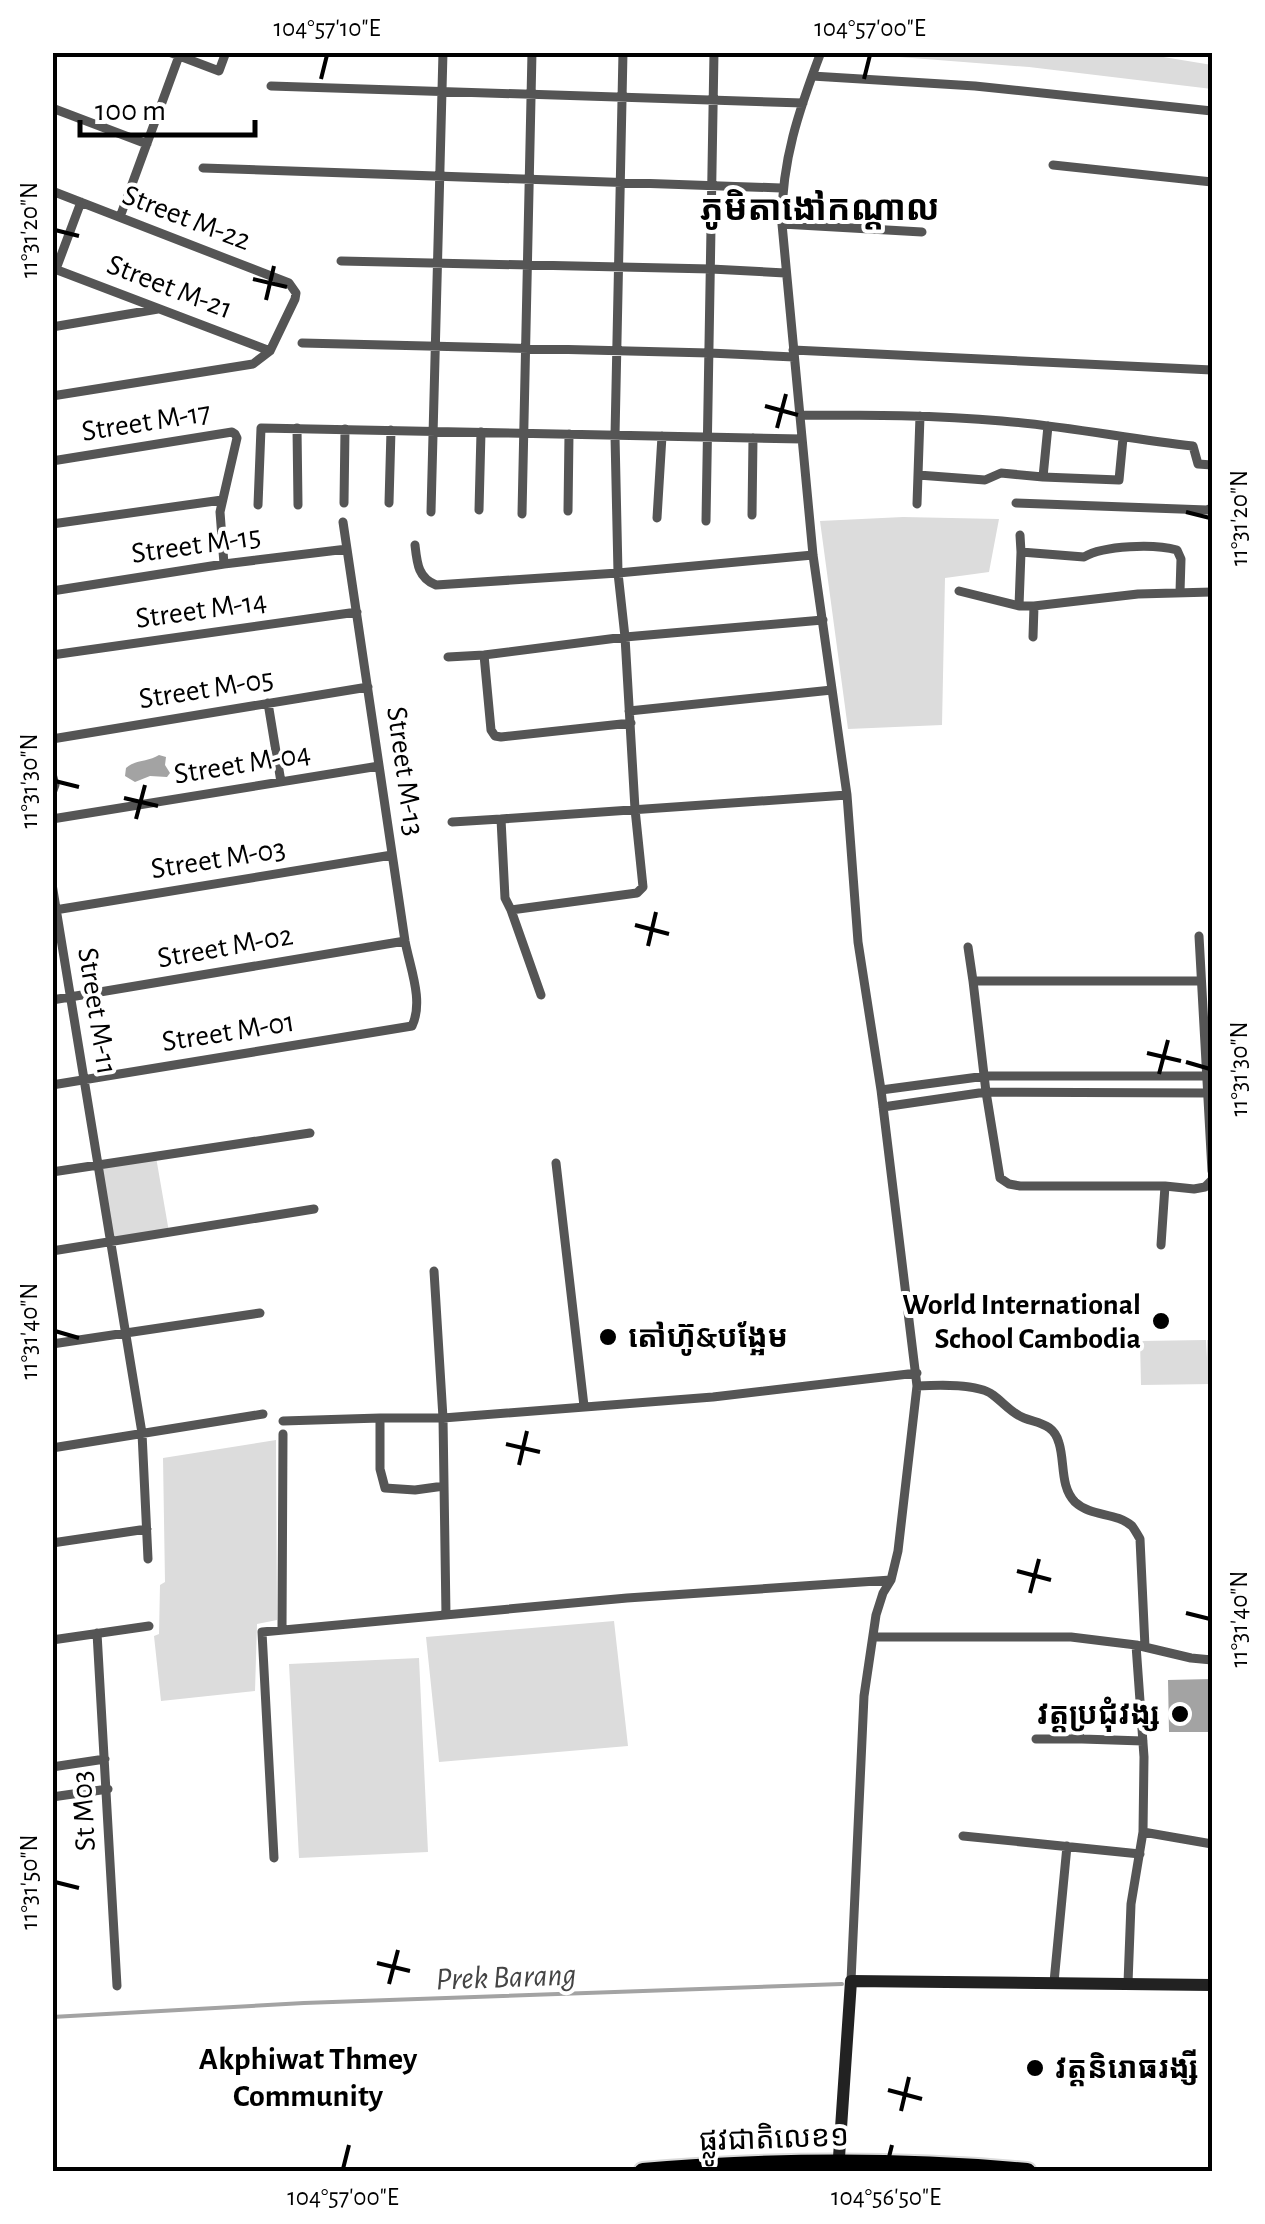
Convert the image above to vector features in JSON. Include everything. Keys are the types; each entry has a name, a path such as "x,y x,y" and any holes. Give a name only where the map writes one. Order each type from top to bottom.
{"highway":[{"name":"ផ្លូវជាតិលេខ១","path":"643,2172 777,2163 1027,2172"}],"main road":[{"path":"838,2167 851,1981 1212,1984"}],"street":[{"path":"120,218 174,54 219,72 226,52"},
{"path":"431,512 443,52"},
{"path":"522,514 532,52"},
{"path":"511,910 558,905 642,887 618,573 615,436 623,52"},
{"path":"706,521 714,52"},
{"path":"821,52 793,130 781,188 785,273 813,555 847,795 858,942 918,1386 898,1550 880,1604 864,1696 851,1981"},
{"path":"812,76 975,86 1212,111"},
{"path":"271,86 803,103"},
{"path":"52,108 147,144"},
{"path":"1053,165 1212,182"},
{"path":"203,168 781,188"},
{"name":"Street M-22","path":"52,191 289,283 295,288 295,299 270,351"},
{"path":"54,269 81,202"},
{"path":"782,224 922,232"},
{"path":"341,261 785,273"},
{"name":"Street M-21","path":"54,269 270,351"},
{"path":"52,328 159,308"},
{"path":"302,343 793,354 1212,370"},
{"path":"52,396 253,364 270,351"},
{"path":"801,416 920,416 1048,426 1193,446 1198,464 1212,465"},
{"path":"917,504 920,416"},
{"path":"1043,476 1048,426"},
{"path":"258,505 261,428 802,439"},
{"path":"297,428 298,506"},
{"path":"344,430 344,504"},
{"path":"388,503 391,430"},
{"name":"Street M-17","path":"52,461 232,432 237,438 220,512 224,564"},
{"path":"479,510 481,432"},
{"path":"568,511 570,434"},
{"path":"657,518 662,436"},
{"path":"752,515 753,438"},
{"path":"918,475 984,480 1001,474 1119,480 1123,438"},
{"path":"52,524 222,500"},
{"path":"1016,504 1212,508"},
{"name":"Street M-13","path":"343,522 405,941 418,1003 412,1026"},
{"path":"1019,606 1020,535"},
{"path":"415,546 417,568 436,585 813,555"},
{"name":"Street M-15","path":"52,591 347,549"},
{"path":"1021,552 1084,557 1107,550 1177,550 1180,592"},
{"path":"960,590 1019,606 1138,594 1212,592"},
{"path":"1032,637 1034,606"},
{"name":"Street M-14","path":"52,656 357,612"},
{"path":"448,656 823,620"},
{"path":"484,655 495,736 630,722"},
{"name":"Street M-05","path":"52,739 368,687"},
{"path":"629,711 832,690"},
{"path":"268,704 281,782"},
{"name":"Street M-04","path":"52,819 380,766"},
{"path":"52,774 52,793"},
{"path":"452,822 847,795"},
{"path":"501,820 505,898 541,995"},
{"name":"Street M-03","path":"54,910 392,855"},
{"name":"Street M-11","path":"52,884 142,1433 148,1559"},
{"path":"1199,936 1212,1171"},
{"name":"Street M-02","path":"52,1000 405,941"},
{"path":"968,947 1000,1178 1020,1186 1194,1189 1212,1180"},
{"path":"973,981 1200,981"},
{"name":"Street M-01","path":"52,1085 412,1026"},
{"path":"881,1090 986,1076 1206,1076"},
{"path":"883,1107 986,1092 1206,1093"},
{"path":"52,1172 310,1134"},
{"path":"556,1163 584,1406"},
{"path":"1161,1245 1165,1186"},
{"path":"52,1250 314,1210"},
{"path":"434,1271 443,1418 446,1615"},
{"path":"52,1344 260,1313"},
{"path":"283,1422 443,1418 713,1397 917,1373"},
{"path":"918,1386 948,1385 991,1392 1022,1418 1043,1423 1059,1441 1070,1498 1083,1509 1132,1526 1140,1538 1142,1832 1130,1904 1128,1982"},
{"path":"52,1448 263,1414"},
{"path":"380,1418 380,1470 385,1488 415,1490 444,1486"},
{"path":"282,1630 283,1434"},
{"path":"52,1543 147,1530"},
{"path":"274,1858 262,1632 728,1590 891,1580"},
{"path":"52,1640 149,1626"},
{"name":"St M03","path":"97,1633 117,1986"},
{"path":"873,1637 1071,1637 1212,1660"},
{"path":"1046,1714 1066,1721 1082,1739"},
{"path":"1036,1740 1143,1741"},
{"path":"52,1767 106,1759"},
{"path":"52,1797 108,1788"},
{"path":"1142,1832 1212,1844"},
{"path":"963,1836 1140,1854"},
{"path":"1054,1982 1067,1846"}],"shaded area":[{"path":"1133,52 1212,65 1212,89 1029,67 848,53"},
{"path":"903,517 999,519 989,572 945,578 942,725 848,729 820,521"},
{"path":"159,755 166,757 170,773 167,777 150,776 135,782 125,776 129,765"},
{"path":"156,1157 169,1232 111,1241 97,1166"},
{"path":"1206,1340 1207,1358 1207,1340 1212,1340 1212,1384 1141,1385 1140,1341"},
{"path":"276,1440 277,1620 257,1624 255,1691 161,1701 154,1636 159,1634 160,1585 165,1582 163,1458"},
{"path":"614,1621 628,1746 439,1762 426,1637"},
{"path":"419,1658 428,1852 299,1858 289,1664"},
{"path":"1212,1679 1212,1732 1169,1732 1168,1680"}],"waterway":[{"name":"Prek Barang","path":"52,2017 304,2003 842,1984"}],"place":[{"name":"World International School Cambodia","path":"1161,1321"},
{"name":"តៅហ៊ូ&បង្អែម","path":"608,1337"},
{"name":"វត្តប្រជុំវង្ស","path":"1180,1714"},
{"name":"វត្តនិរោធរង្សី","path":"1035,2068"}],"district":[{"name":"ភូមិតាងៅកណ្តាល","path":"820,208"},
{"name":"Akphiwat Thmey Community","path":"308,2076"}]}
